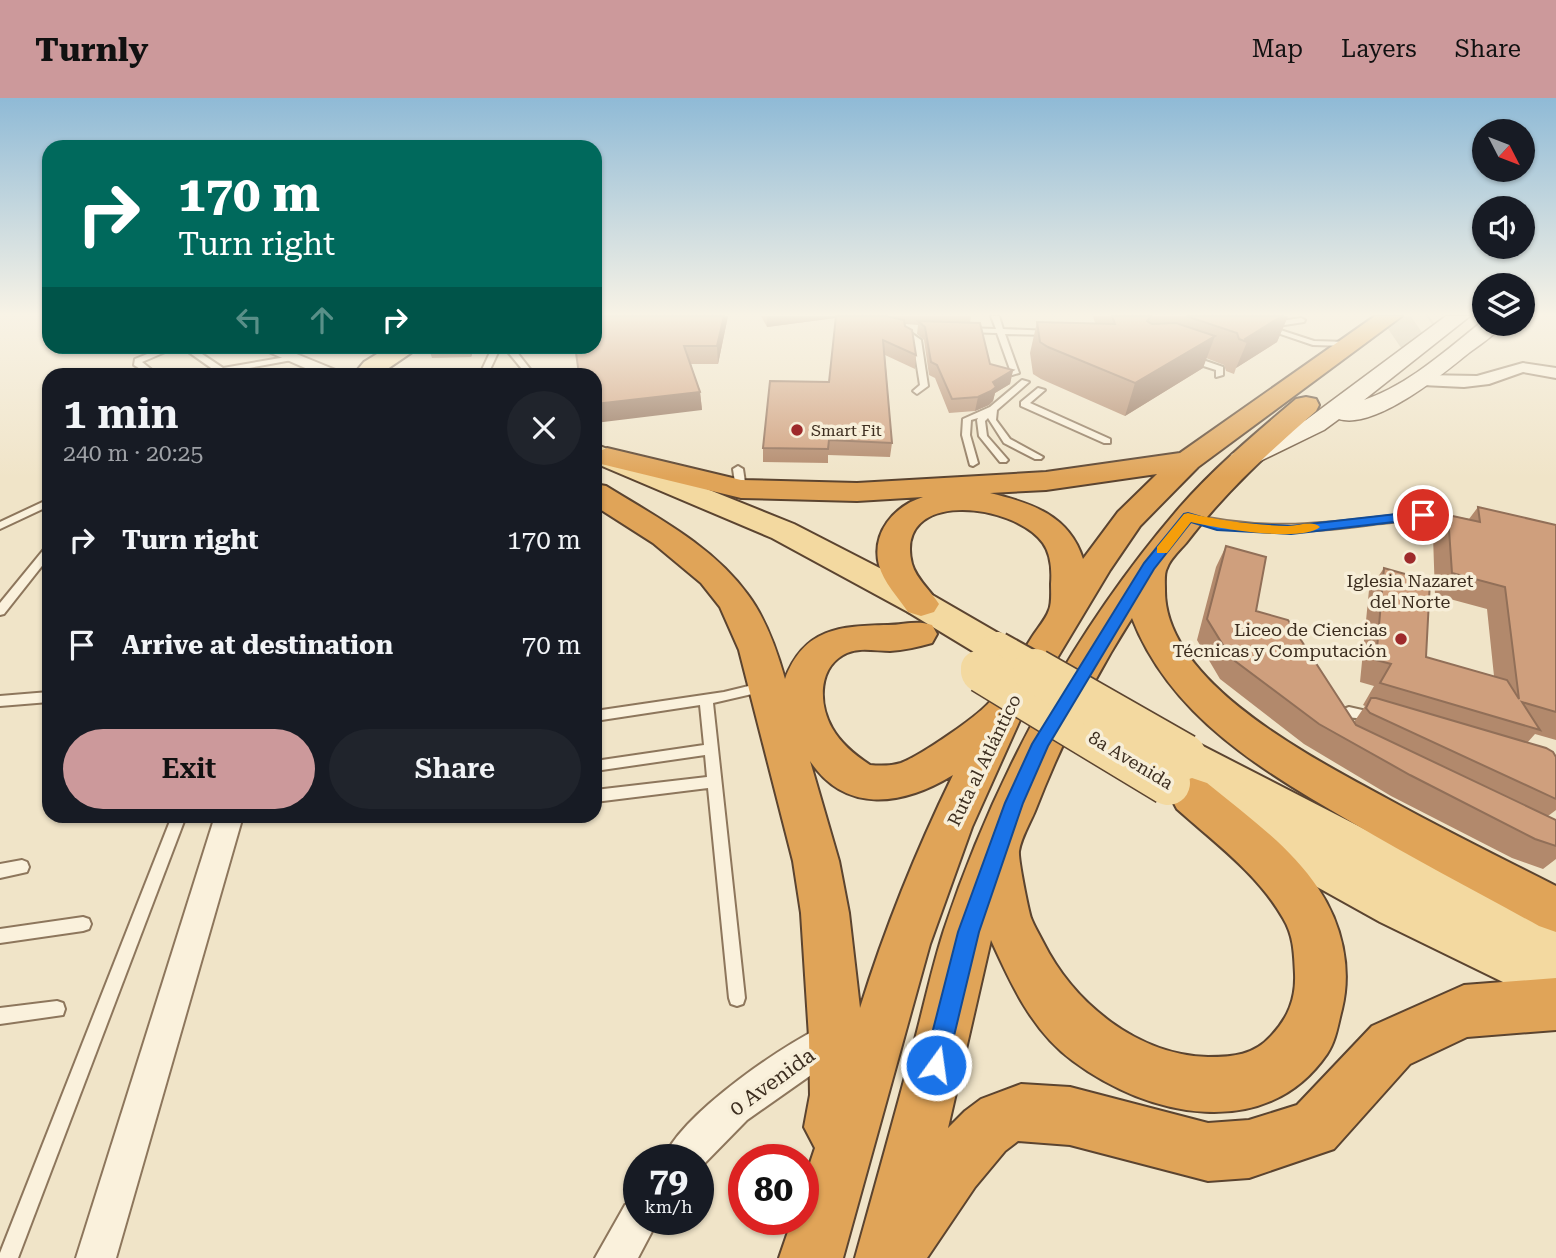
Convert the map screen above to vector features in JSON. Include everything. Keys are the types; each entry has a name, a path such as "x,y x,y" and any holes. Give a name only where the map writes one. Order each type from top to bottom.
{"highway":[{"name":"Ruta al Atlántico","path":"812,1253 905,944 950,827 1002,716 1095,566 1129,519 1188,461 1312,370"},
{"name":"Ruta al Atlántico","path":"889,1258 969,932 1014,803 1041,744 1149,566 1188,517 1269,433 1343,370"},
{"path":"602,471 740,479 857,492 1046,481 1188,461"},
{"path":"602,475 692,555 726,590 748,624 769,686 816,861 825,913 836,1037 838,1095 812,1253"},
{"path":"1002,716 926,771 900,781 878,784 858,780 828,754 804,715 802,688 808,666 822,651 843,640 865,636 890,638 920,619 896,565 894,546 899,527 910,515 926,506 947,500 973,499 1014,509 1041,522 1056,536 1065,552 1069,572 1067,613"},
{"path":"1149,566 1149,618 1172,660 1198,694 1218,711 1275,754 1320,782 1413,836 1556,910"},
{"path":"996,851 1007,922 1032,974 1056,1007 1090,1041 1127,1064 1186,1084 1254,1082 1284,1062 1309,1034 1321,988 1318,942 1302,905 1268,861 1181,778"},
{"path":"889,1258 954,1167 985,1131 1001,1119 1021,1112 1070,1116 1208,1152 1249,1149 1314,1129 1391,1045 1464,1011 1556,1004"}],"main road":[{"name":"Ruta al Atlántico","path":"1241,460 1315,425 1388,370"},
{"path":"1315,425 1395,397 1434,370"},
{"name":"8a Avenida","path":"602,473 660,502 920,619 1397,906 1556,983"},
{"name":"8a Avenida","path":"1181,778 1427,884 1556,936"}],"street":[{"path":"1422,380 1477,382 1510,370"},
{"path":"96,1258 227,823"},
{"name":"0 Avenida","path":"694,1144 748,1094 836,1037"},
{"path":"615,1258 629,1235"}],"lane":[{"path":"917,391 924,386 922,370"},
{"path":"1209,370 1219,375"},
{"path":"1003,460 983,436 981,420 1025,382"},
{"path":"1041,390 1024,404 1107,441"},
{"path":"993,409 992,420 1007,441 1038,457"},
{"path":"973,463 966,435 967,419 993,409"},
{"path":"0,526 42,505"},
{"path":"1188,517 1217,526 1291,530 1423,515"},
{"path":"0,611 42,559"},
{"path":"602,715 706,700 769,686"},
{"path":"0,701 42,698"},
{"path":"706,700 737,998"},
{"path":"1342,734 1337,728 1335,717 1344,712 1360,712 1386,720"},
{"path":"602,765 711,749"},
{"path":"602,795 714,782"},
{"path":"8,1258 176,823"},
{"path":"0,871 22,867"},
{"path":"0,936 83,924"},
{"path":"0,1016 57,1009"}],"building":[{"path":"602,370 692,370 700,392 602,403"},
{"path":"830,370 886,370 892,443 829,440 828,449 763,448 770,381 829,382"},
{"path":"939,370 1013,370 993,382 996,387 991,391 978,397 952,399"},
{"path":"1104,370 1157,370 1135,383"},
{"path":"1478,507 1556,525 1556,712 1522,702 1540,730 1380,683 1391,664 1376,660 1384,568 1430,581 1426,657 1507,680 1519,699 1505,587 1452,573 1448,515 1480,522"},
{"path":"1226,546 1266,557 1256,611 1288,620 1356,725 1556,820 1556,846 1535,839 1410,775 1319,724 1231,658 1207,619"},
{"path":"1371,698 1546,748 1556,757 1556,799 1370,713 1366,708"}],"slow traffic":[{"path":"1162,550 1188,517 1222,526 1291,530 1314,527"}],"place":[{"name":"Smart Fit","path":"797,430"},
{"name":"Iglesia Nazaret del Norte","path":"1410,558"},
{"name":"Liceo de Ciencias Técnicas y Computación","path":"1401,639"}],"route":[{"path":"936,1065 969,932 1014,803 1041,744 1114,620 1149,566 1188,517 1217,526 1291,530 1423,515"}]}
